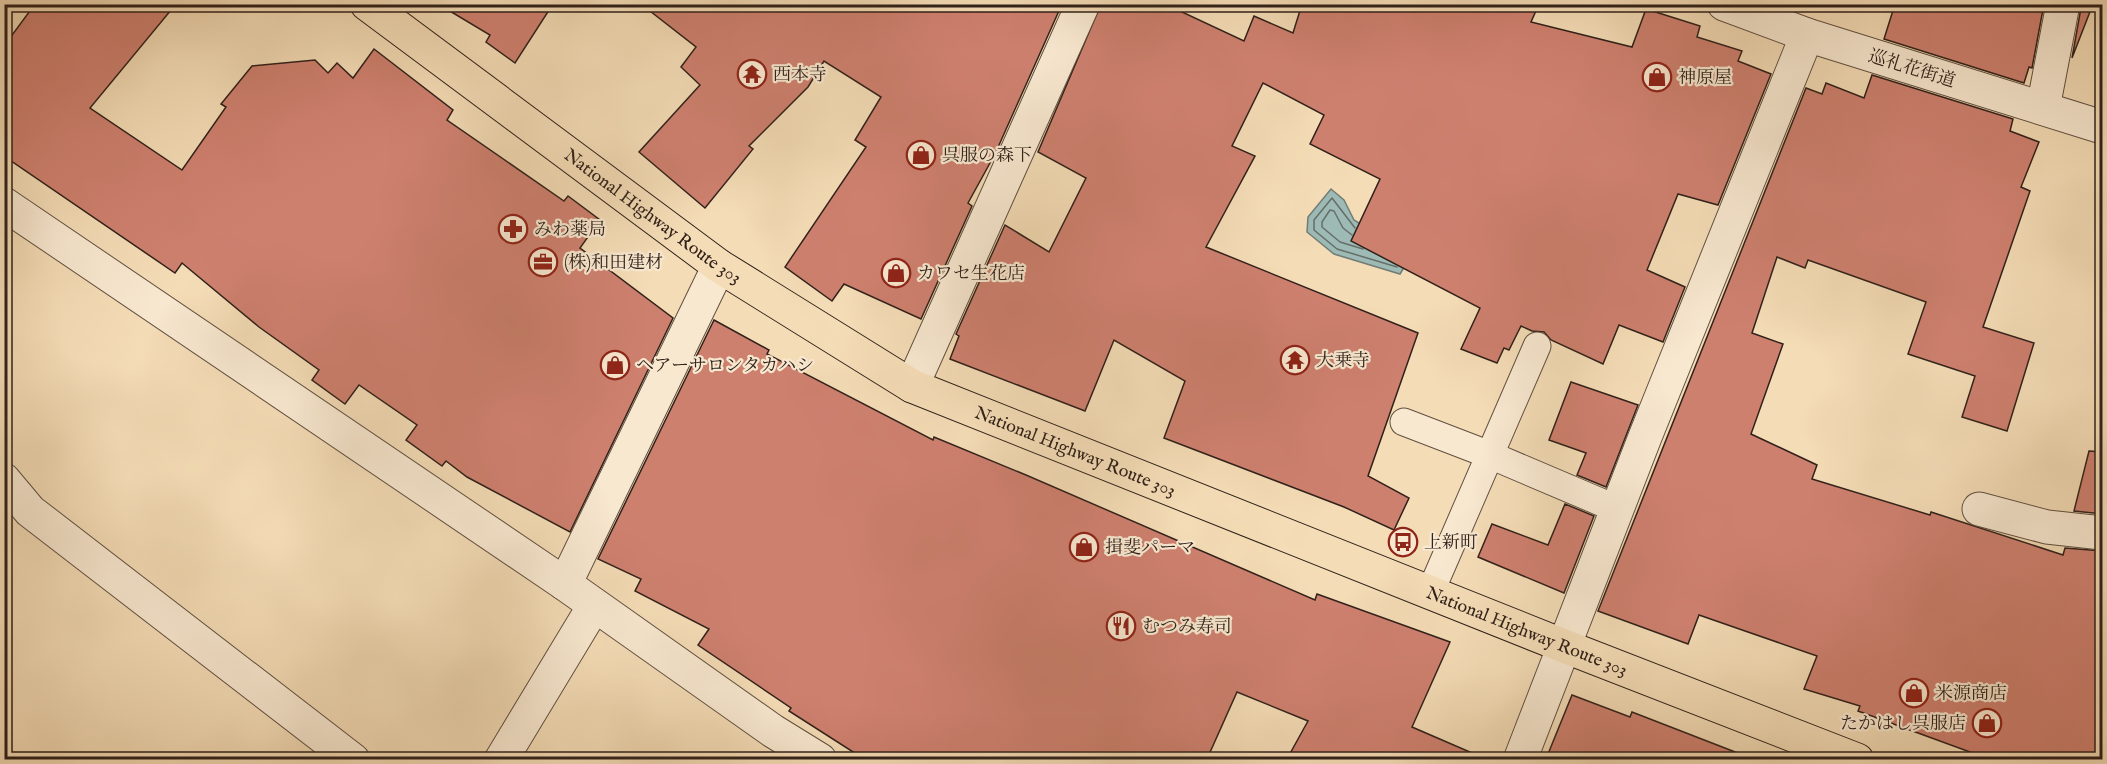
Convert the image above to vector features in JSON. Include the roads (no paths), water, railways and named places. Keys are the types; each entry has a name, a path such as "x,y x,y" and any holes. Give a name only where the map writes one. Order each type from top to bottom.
{"highway":[{"name":"National Highway Route 303","path":"367,4 719,266 912,386 1563,646 1857,759"}],"street":[{"path":"912,386 1083,4"},
{"name":"巡礼花街道","path":"1724,4 1807,35 2103,127"},
{"path":"2043,108 2062,4"},
{"path":"1520,759 1617,509 1807,35"},
{"path":"4,204 565,585 773,731 820,759"},
{"path":"565,585 719,266"},
{"path":"4,480 30,511 353,759"},
{"path":"1979,509 2047,527 2103,533"},
{"path":"501,759 594,606"}],"lane":[{"path":"1430,593 1536,346"},
{"path":"1404,422 1490,455 1617,509"}],"water":[{"path":"1331,189 1344,200 1354,220 1411,256 1400,274 1334,254 1307,232 1308,217"}],"place":[{"name":"西本寺","path":"752,74"},
{"name":"神原屋","path":"1657,77"},
{"name":"呉服の森下","path":"921,155"},
{"name":"みわ薬局","path":"513,229"},
{"name":"(株)和田建材","path":"543,262"},
{"name":"カワセ生花店","path":"896,273"},
{"name":"大乗寺","path":"1295,360"},
{"name":"ヘアーサロンタカハシ","path":"615,365"},
{"name":"上新町","path":"1403,542"},
{"name":"揖斐パーマ","path":"1084,547"},
{"name":"むつみ寿司","path":"1121,626"},
{"name":"米源商店","path":"1914,693"},
{"name":"たかはし呉服店","path":"1987,723"}]}
